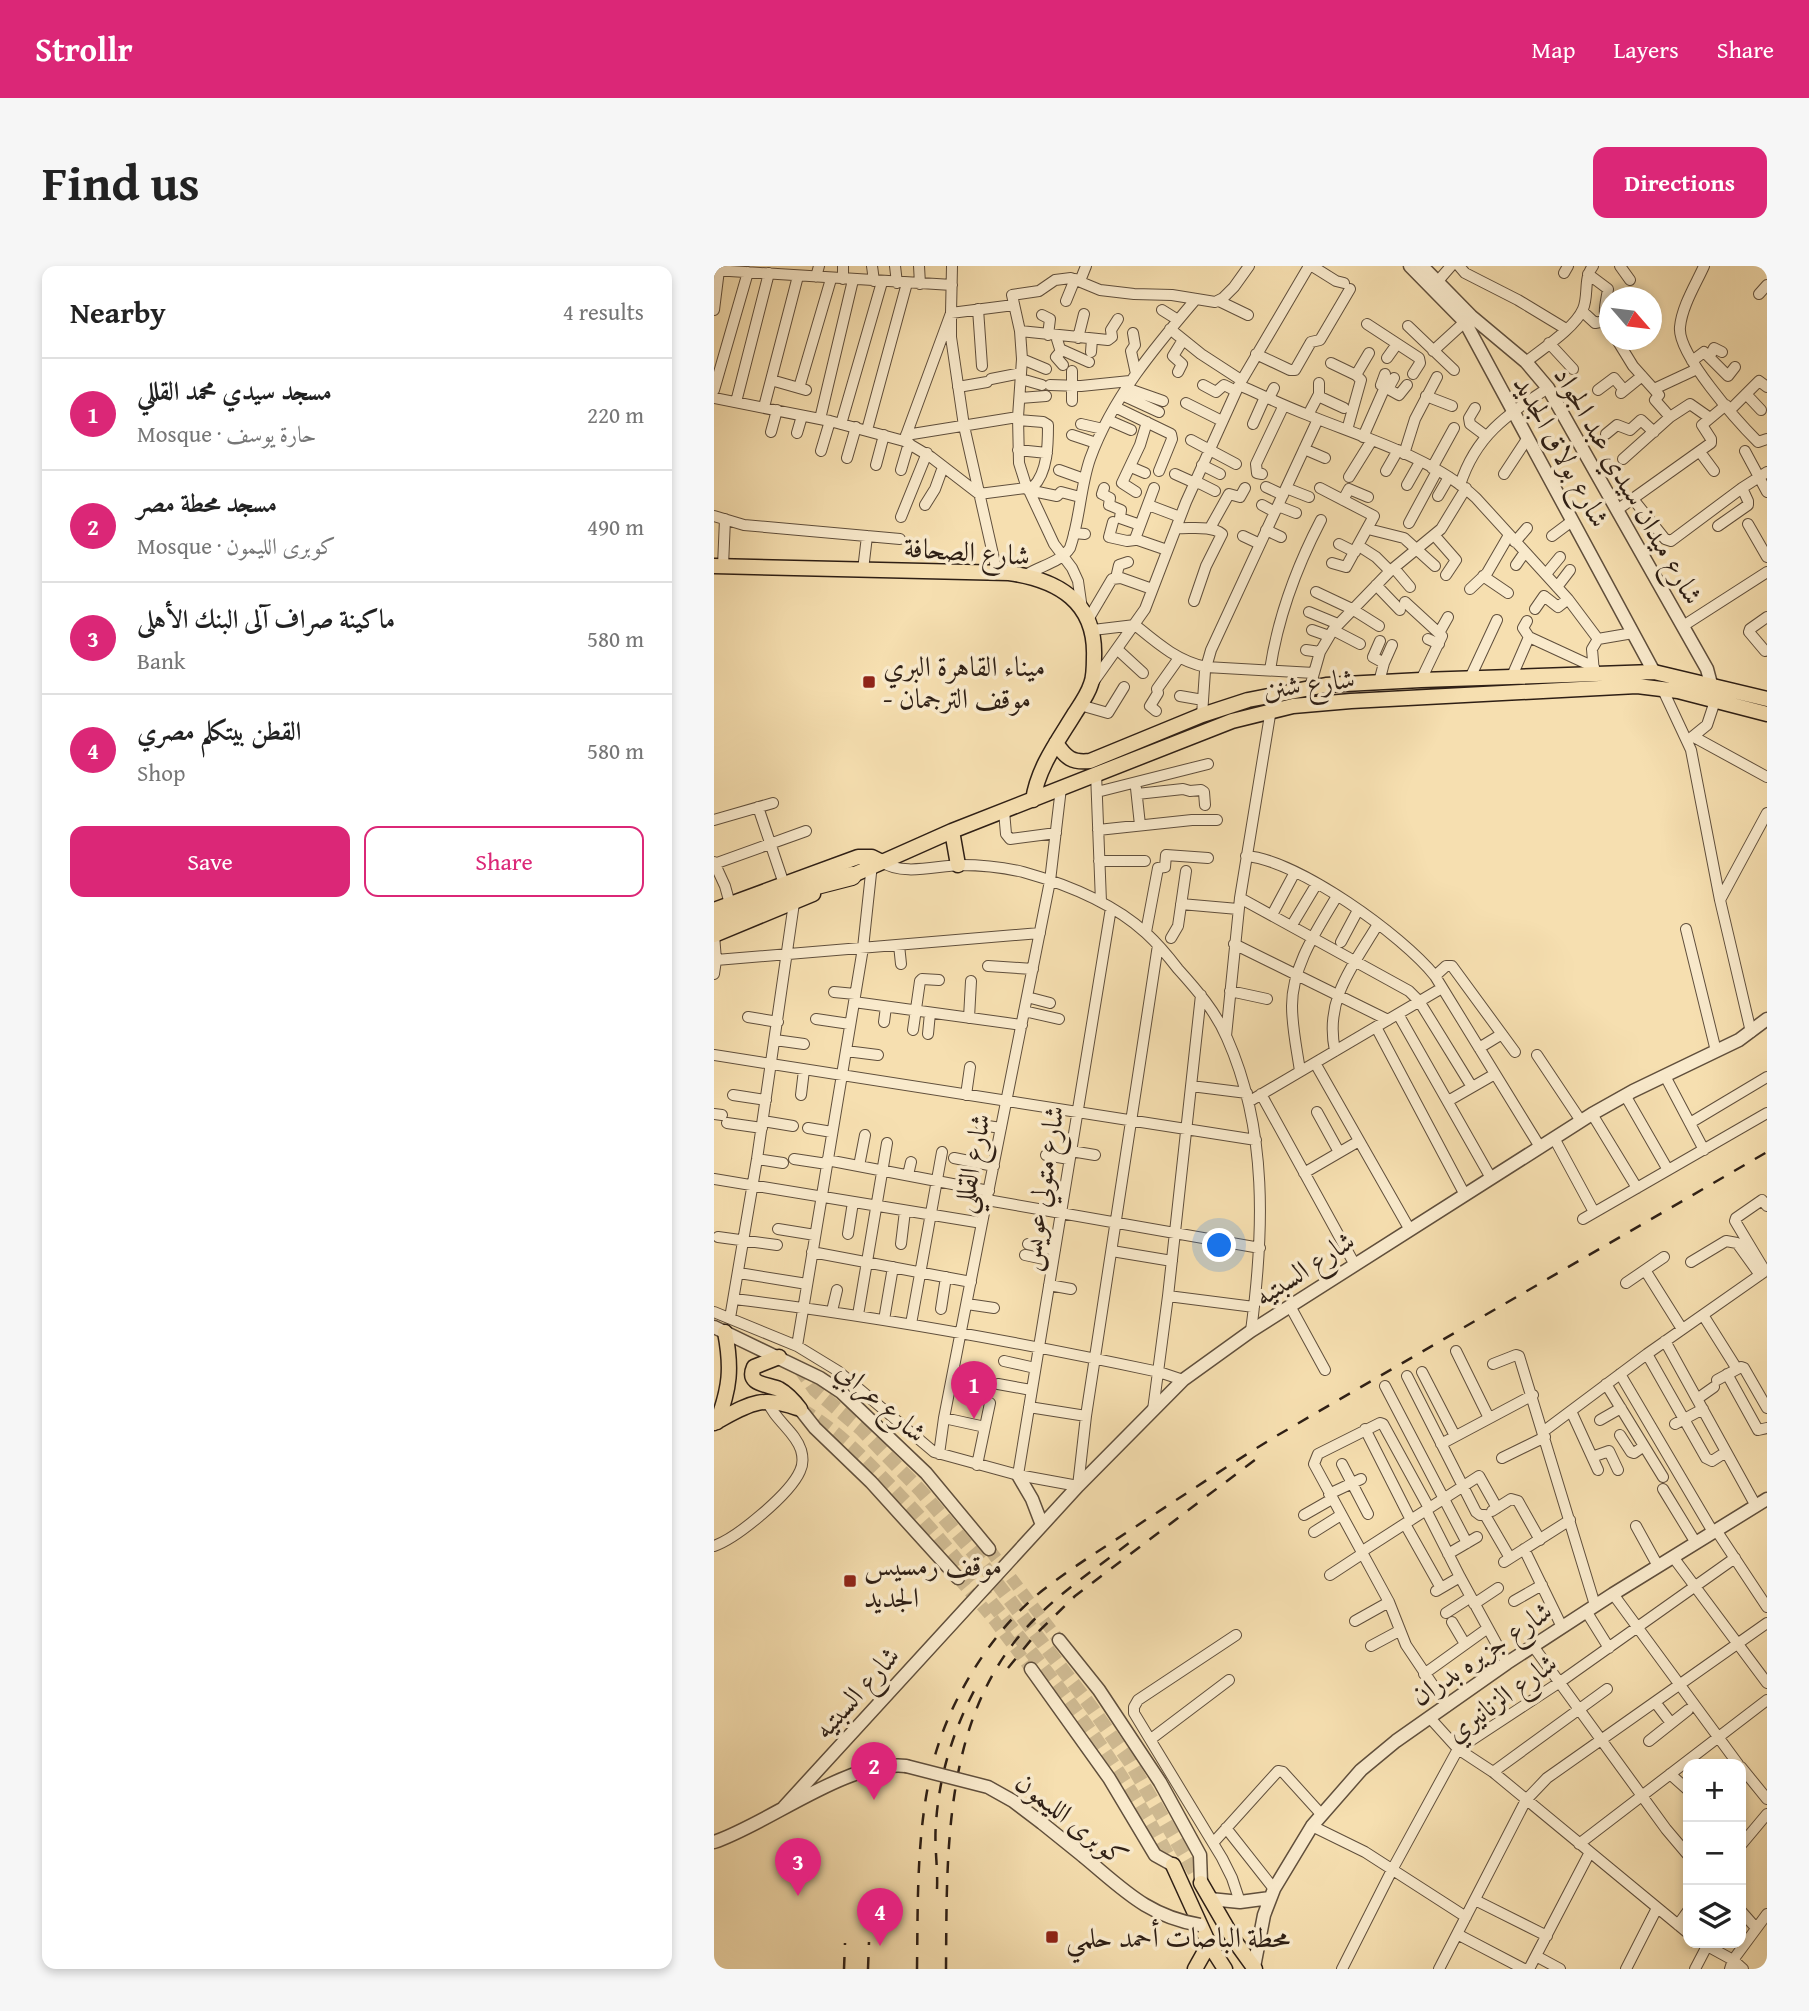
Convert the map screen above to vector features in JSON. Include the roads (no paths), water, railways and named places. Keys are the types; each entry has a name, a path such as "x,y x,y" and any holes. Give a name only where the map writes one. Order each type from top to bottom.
{"highway":[{"path":"714,922 793,893 852,876"}],"main road":[{"name":"شارع الصحافة","path":"719,566 997,572 1026,575 1062,590 1088,619"},
{"path":"1033,800 1039,774 1091,684 1094,661 1088,619"},
{"name":"شارع شنن","path":"1072,761 1090,761 1202,708 1258,697 1312,680 1350,684 1530,676 1594,670 1654,672 1767,699"},
{"path":"1530,676 1531,691"},
{"path":"1350,684 1351,701"},
{"name":"شارع شنن","path":"852,876 875,862 1096,773 1232,720 1271,709 1351,701 1637,686 1662,688 1767,714"},
{"path":"1056,743 1072,761 1077,781"},
{"path":"952,831 958,865"},
{"name":"شارع شنن","path":"714,934 858,857 875,862"},
{"name":"شارع شنن","path":"714,910 730,904 793,893"},
{"path":"715,1423 730,1377 719,1330"},
{"path":"779,1357 754,1367 753,1378 757,1383 786,1394 800,1409"},
{"path":"715,1423 756,1401 783,1403 800,1409"},
{"path":"1173,1865 1209,1944 1225,1969"},
{"path":"1201,1883 1234,1940 1255,1968"},
{"path":"1195,1969 1209,1944"}],"street":[{"path":"817,277 819,266"},
{"path":"821,451 848,280 843,266"},
{"path":"841,424 878,281 873,266"},
{"path":"847,458 861,429 902,283 895,266"},
{"path":"919,266 919,284"},
{"path":"952,266 951,337 958,387 964,426 997,572"},
{"path":"1063,278 1067,266"},
{"path":"1066,301 1086,266"},
{"path":"1219,301 1238,283 1249,266"},
{"path":"1091,684 1135,625 1202,465 1239,385 1256,354 1310,266 1347,286 1320,340 1311,342 1295,370 1256,354"},
{"name":"شارع بولاق الجديد","path":"1410,266 1468,319"},
{"name":"شارع بولاق الجديد","path":"1423,266 1468,319 1511,412 1654,672"},
{"path":"1438,281 1451,266"},
{"path":"1459,266 1465,273 1566,329"},
{"path":"1620,266 1630,280"},
{"path":"1704,266 1680,327 1681,335 1694,365 1728,407 1758,442 1767,439"},
{"path":"1526,362 1566,329 1583,310 1589,269"},
{"path":"1589,269 1606,287"},
{"path":"714,310 717,270 769,274 796,272 831,279 952,285"},
{"path":"714,390 748,272"},
{"path":"764,407 796,272"},
{"path":"736,402 769,274"},
{"path":"951,313 1013,300 1039,291 1063,278 1078,280 1109,292 1172,295 1219,301 1248,315"},
{"path":"771,380 803,389 831,279"},
{"path":"1759,294 1767,285"},
{"path":"1026,575 1064,556 1080,534 1080,497 1096,443 1128,385 1196,299"},
{"path":"1013,300 1020,331 1022,359 1018,419 1021,473 1056,549 1064,556 1079,581 1088,619"},
{"path":"978,309 982,366"},
{"path":"1162,310 1178,320"},
{"path":"1583,310 1595,323 1599,323"},
{"path":"901,470 907,439 951,313"},
{"path":"1042,314 1050,319 1052,335 1062,350 1090,357 1093,339"},
{"path":"1078,338 1084,314"},
{"path":"1020,331 1111,339 1111,330 1118,319"},
{"path":"1433,351 1468,319"},
{"name":"شارع ميدان سيدي عبد الجواد","path":"1468,319 1526,362 1548,388 1707,669 1715,701"},
{"path":"1367,324 1420,359 1413,374"},
{"path":"1408,326 1454,370"},
{"path":"1170,329 1239,385 1401,452 1463,486 1546,574 1598,639"},
{"path":"1128,385 1131,351 1135,345 1133,333"},
{"path":"1408,351 1420,337"},
{"path":"1178,372 1182,364 1173,356 1183,340"},
{"path":"1549,343 1573,369"},
{"path":"1387,358 1397,344"},
{"path":"1710,356 1714,348 1722,352"},
{"path":"1062,350 1056,357 1068,368 1072,401"},
{"path":"1624,350 1659,395 1655,400 1670,417"},
{"path":"1654,389 1694,365 1703,352 1728,376 1735,367"},
{"path":"1356,375 1369,353"},
{"path":"1022,359 1046,369"},
{"path":"1331,363 1356,375 1361,384 1347,430"},
{"path":"958,387 1021,376 1046,385 1128,385 1163,401"},
{"path":"1390,376 1381,383 1400,395 1408,384"},
{"path":"1598,390 1614,378 1622,392 1643,376"},
{"path":"1386,471 1401,452 1437,377"},
{"path":"1617,510 1711,442 1702,427 1710,418 1746,394 1759,381 1767,387"},
{"path":"1180,696 1202,708 1210,650 1304,449 1319,383"},
{"path":"1128,385 1159,412"},
{"path":"1203,385 1217,392 1224,385 1239,385"},
{"path":"1252,424 1274,388"},
{"path":"1349,477 1368,438 1386,388"},
{"path":"1088,619 1135,625 1179,658 1206,667 1270,670 1312,680 1320,652 1334,630 1392,570 1434,536 1447,521 1463,486 1471,459 1486,436 1511,412 1548,388"},
{"path":"1746,394 1761,410"},
{"path":"1020,398 1046,396"},
{"path":"1318,396 1344,408"},
{"path":"1426,396 1452,406"},
{"path":"714,398 907,439 964,426 1018,419 1047,423 1046,453 1038,482 1028,489 979,494 907,439"},
{"path":"1186,403 1222,421"},
{"path":"1623,459 1670,417 1691,404 1710,418"},
{"path":"1262,474 1257,472 1256,464 1284,405"},
{"path":"1115,407 1169,432 1172,436 1159,471"},
{"path":"1475,408 1469,418 1470,424 1486,436"},
{"path":"771,432 777,410"},
{"path":"797,433 802,415"},
{"path":"1606,434 1617,425 1630,430 1641,420 1654,432"},
{"path":"1136,492 1122,483 1131,467 1147,422"},
{"path":"1081,424 1132,430"},
{"path":"1409,523 1454,428"},
{"path":"876,465 884,435"},
{"path":"1072,435 1096,443"},
{"path":"1504,474 1527,439"},
{"path":"1191,440 1236,464"},
{"path":"1304,449 1325,458"},
{"path":"1018,450 1046,453"},
{"path":"1700,452 1714,471"},
{"path":"1745,452 1763,474 1767,492"},
{"path":"901,517 927,453"},
{"path":"1407,485 1420,462"},
{"path":"1202,465 1220,474"},
{"path":"925,505 935,489 943,467"},
{"path":"1131,467 1145,473"},
{"path":"1059,470 1084,479"},
{"path":"1175,474 1216,491"},
{"path":"1633,499 1665,539 1671,541 1763,474"},
{"path":"1438,496 1449,477"},
{"path":"1266,487 1308,496"},
{"path":"1104,488 1102,495 1110,498 1109,505 1121,510 1120,517 1140,525"},
{"path":"1135,540 1154,488"},
{"path":"1210,528 1229,494 1240,497 1245,488"},
{"path":"1320,488 1374,515 1346,567 1332,563"},
{"path":"1718,526 1748,505 1742,488"},
{"path":"1028,489 1057,496 1061,492 1080,497"},
{"path":"1343,500 1349,489 1368,497"},
{"path":"1262,505 1296,513"},
{"path":"1151,506 1180,517"},
{"path":"714,516 744,525 900,539"},
{"path":"719,566 726,519"},
{"path":"1270,670 1275,635 1284,605 1321,520"},
{"path":"1552,536 1572,521"},
{"path":"1113,523 1109,537 1135,540 1167,550"},
{"path":"1748,524 1767,557"},
{"path":"1176,528 1210,528 1219,531 1221,536 1206,566 1194,601"},
{"path":"1470,589 1512,538 1527,528"},
{"path":"1368,529 1404,538 1435,566"},
{"path":"1266,530 1281,537"},
{"path":"863,570 866,536"},
{"path":"1243,536 1260,544"},
{"path":"1434,536 1456,560 1446,575"},
{"path":"1339,544 1376,557 1410,587"},
{"path":"1516,565 1525,552"},
{"path":"1546,574 1560,557"},
{"path":"1088,619 1109,583 1116,578 1119,565 1128,562"},
{"path":"1557,587 1570,570"},
{"path":"1683,626 1767,572"},
{"path":"1483,576 1508,593"},
{"path":"1116,578 1152,589"},
{"path":"1377,585 1439,638"},
{"path":"1316,592 1352,609 1379,626"},
{"path":"1535,608 1544,596 1558,607 1568,599"},
{"path":"1309,612 1360,644"},
{"path":"1421,680 1448,617"},
{"path":"1765,652 1749,632 1767,617"},
{"path":"1470,678 1497,620"},
{"path":"1527,621 1523,628 1529,637 1594,670"},
{"path":"1312,630 1334,630"},
{"path":"1594,670 1592,649 1598,639 1633,633"},
{"path":"1512,676 1529,637"},
{"path":"1428,639 1439,638"},
{"path":"1380,641 1373,657 1384,663"},
{"path":"1379,682 1392,645"},
{"path":"1118,649 1143,673"},
{"path":"1306,650 1320,652"},
{"path":"1156,711 1150,706 1158,693 1157,689 1179,658"},
{"path":"1080,705 1108,713 1124,687"},
{"path":"1662,688 1690,738 1720,900 1751,1032"},
{"path":"1690,738 1707,726 1715,701"},
{"path":"1226,1036 1239,903 1271,709"},
{"path":"1690,738 1767,777"},
{"path":"1097,792 1208,764"},
{"path":"1096,773 1101,902"},
{"path":"1135,782 1140,825"},
{"name":"شارع القللي","path":"939,1454 1050,881 1061,788"},
{"path":"1137,794 1183,789 1201,790 1204,792 1205,805"},
{"path":"714,820 773,803"},
{"path":"730,1318 745,1241 788,955 793,893 758,807"},
{"path":"1004,811 1006,834 1010,839 1056,833"},
{"path":"1720,900 1767,813"},
{"path":"1098,830 1217,820"},
{"path":"730,904 714,863 806,831"},
{"path":"1146,932 1158,868 1165,867 1166,855 1208,858"},
{"path":"1246,856 1268,859 1337,896 1378,923 1417,955 1435,976 1540,1147"},
{"path":"1099,861 1145,861"},
{"path":"797,1346 875,862 903,869 958,865 1004,868 1050,881 1101,902 1146,932 1201,995 1226,1036 1248,1097 1256,1140 1260,1189 1260,1248 1251,1331"},
{"path":"1171,938 1178,926 1185,871"},
{"path":"1272,915 1295,872"},
{"path":"1292,925 1316,884"},
{"path":"1300,1071 1292,1009 1296,974 1313,937 1337,896"},
{"path":"1181,904 1239,903 1272,915 1402,986 1419,1001 1472,1087"},
{"name":"شارع متولي عويس","path":"1018,1475 1111,908"},
{"path":"1341,942 1358,910"},
{"path":"1335,1051 1331,1018 1337,996 1378,923"},
{"path":"1686,929 1716,1051"},
{"path":"716,960 1040,933"},
{"path":"714,934 714,974"},
{"path":"714,1312 797,1346 838,1371 924,1446 939,1454 1018,1475 1078,1486 1086,1416 1158,944"},
{"path":"1234,944 1388,1020"},
{"path":"900,945 901,964"},
{"path":"988,966 1033,969"},
{"path":"1435,976 1446,966 1452,966 1514,1052"},
{"path":"913,1030 920,980 939,980"},
{"path":"969,1018 971,982"},
{"path":"1191,1086 1248,1097 1261,1094 1442,988"},
{"path":"1230,991 1267,999"},
{"path":"834,992 886,1007 1022,1025"},
{"path":"1153,1410 1201,995"},
{"path":"1027,997 1050,1003"},
{"path":"884,1022 886,1007"},
{"path":"1024,1011 1059,1019"},
{"path":"928,1034 930,1013"},
{"path":"1398,1014 1491,1178"},
{"path":"748,1017 778,1022"},
{"path":"816,1019 850,1024"},
{"name":"شارع السبتيه","path":"790,1804 1078,1486 1183,1380 1251,1331 1586,1118 1625,1095 1751,1032 1767,1019"},
{"path":"1376,1027 1465,1195"},
{"path":"1479,1048 1502,1034"},
{"path":"775,1040 804,1044"},
{"path":"846,1051 878,1055"},
{"path":"714,1055 1256,1140"},
{"path":"1537,1055 1636,1188"},
{"path":"1315,1063 1410,1230"},
{"path":"966,1095 971,1067"},
{"path":"801,1095 804,1070"},
{"path":"1448,1101 1495,1074"},
{"path":"1665,1076 1704,1150"},
{"path":"1690,1124 1767,1077"},
{"path":"1261,1094 1355,1265"},
{"path":"733,1095 766,1100"},
{"path":"1625,1095 1668,1170"},
{"path":"1317,1112 1339,1152"},
{"path":"1583,1219 1767,1113"},
{"path":"721,1117 793,1126"},
{"path":"981,1125 1001,1128"},
{"path":"808,1128 832,1132"},
{"path":"859,1166 865,1135"},
{"path":"1554,1138 1594,1212"},
{"path":"1304,1173 1359,1141"},
{"path":"858,1315 887,1143"},
{"path":"911,1324 942,1152"},
{"path":"1046,1155 1095,1155"},
{"path":"954,1158 994,1166"},
{"path":"757,1159 783,1163"},
{"path":"794,1159 859,1166 908,1175 1061,1213 1260,1248"},
{"path":"908,1175 911,1162"},
{"path":"714,1179 982,1223"},
{"path":"1764,1272 1736,1224 1736,1218 1762,1200 1767,1206"},
{"path":"848,1234 853,1202"},
{"path":"901,1244 905,1211"},
{"path":"778,1229 815,1235"},
{"path":"718,1237 777,1245"},
{"path":"1692,1262 1732,1240 1764,1272"},
{"path":"1028,1244 1054,1255"},
{"path":"1112,1251 1172,1261"},
{"path":"812,1252 971,1282"},
{"path":"1025,1255 1054,1255"},
{"path":"1626,1283 1664,1257"},
{"path":"884,1320 893,1267"},
{"path":"1645,1270 1682,1329"},
{"path":"1502,1458 1544,1434 1606,1384 1764,1272"},
{"path":"739,1273 807,1284"},
{"path":"942,1309 946,1277"},
{"path":"1049,1285 1071,1289"},
{"path":"832,1311 837,1290"},
{"path":"1168,1296 1254,1307"},
{"path":"734,1299 832,1311 961,1332 1159,1371 1183,1380"},
{"path":"967,1304 994,1308"},
{"path":"1290,1306 1325,1370"},
{"path":"1703,1315 1758,1430 1767,1428"},
{"name":"شارع عرابي","path":"719,1330 820,1377 841,1392 926,1473 989,1549"},
{"path":"1665,1341 1726,1452 1761,1503"},
{"path":"1456,1351 1489,1418"},
{"path":"1647,1354 1679,1422 1709,1461 1726,1452"},
{"path":"1493,1364 1520,1356 1570,1520 1591,1608 1609,1648"},
{"path":"1003,1361 1035,1368"},
{"path":"1697,1399 1715,1383 1741,1367 1748,1371 1767,1408"},
{"path":"1422,1372 1455,1436"},
{"path":"1620,1374 1715,1531 1767,1606"},
{"path":"1407,1376 1476,1512 1485,1515 1511,1499 1518,1501 1539,1540"},
{"path":"953,1377 982,1384"},
{"path":"998,1384 1031,1390"},
{"path":"1606,1384 1663,1477"},
{"path":"1385,1386 1467,1543"},
{"path":"1441,1444 1533,1395"},
{"path":"714,1546 741,1532 786,1490 800,1471 803,1456 800,1446 767,1401"},
{"path":"977,1465 990,1403"},
{"path":"1029,1407 1086,1416"},
{"path":"1600,1420 1621,1408"},
{"path":"800,1409 958,1578"},
{"path":"1679,1422 1703,1409"},
{"path":"1571,1410 1598,1469"},
{"path":"944,1418 985,1427"},
{"path":"1447,1706 1424,1674 1399,1631 1388,1602 1330,1497 1314,1464 1318,1454 1377,1423 1383,1424 1472,1601 1507,1663"},
{"path":"1365,1429 1438,1590 1460,1577"},
{"path":"1620,1436 1631,1452 1644,1446"},
{"path":"1592,1457 1609,1451 1618,1470"},
{"path":"1342,1464 1357,1481 1368,1514"},
{"path":"1018,1475 1032,1499 1042,1525"},
{"path":"1330,1575 1479,1476 1497,1508"},
{"path":"1304,1515 1357,1481"},
{"path":"1663,1489 1696,1543"},
{"name":"شارع جزيره بدران","path":"1255,1968 1260,1932 1272,1894 1321,1814 1340,1791 1376,1757 1507,1663 1761,1503"},
{"path":"1485,1515 1507,1560 1570,1520"},
{"path":"1314,1532 1340,1516"},
{"path":"1636,1527 1658,1566"},
{"path":"1448,1554 1477,1537"},
{"path":"1524,1549 1562,1627"},
{"path":"1673,1557 1767,1684"},
{"name":"شارع الزنانيري","path":"1342,1969 1458,1749 1560,1682 1735,1559"},
{"path":"1514,1601 1542,1584"},
{"path":"1446,1613 1497,1588"},
{"path":"1613,1594 1734,1759"},
{"path":"1355,1621 1388,1602"},
{"path":"1452,1622 1465,1644"},
{"path":"1439,1969 1527,1800 1547,1778 1767,1623"},
{"path":"1424,1674 1488,1628"},
{"path":"1371,1646 1399,1631"},
{"path":"1237,1635 1138,1700 1134,1713 1213,1843 1232,1878 1240,1902"},
{"path":"1059,1640 1107,1701 1160,1782 1200,1855 1201,1883"},
{"path":"1533,1646 1683,1848"},
{"path":"1031,1669 1109,1778 1156,1855 1173,1865"},
{"path":"1151,1739 1229,1681"},
{"path":"1493,1772 1608,1689"},
{"path":"1579,1844 1767,1700"},
{"path":"1655,1702 1671,1723"},
{"path":"1649,1741 1688,1710"},
{"path":"1430,1718 1458,1749 1493,1772 1683,1929"},
{"name":"كوبرى الليمون","path":"714,1842 735,1835 790,1804 867,1770 906,1766 988,1787 1013,1801 1140,1904 1169,1918 1200,1925"},
{"path":"1213,1843 1278,1771 1283,1772 1321,1814"},
{"path":"1746,1773 1767,1799"},
{"path":"1670,1774 1683,1786"},
{"path":"1746,1839 1767,1814"},
{"path":"1312,1826 1364,1852 1466,1917"},
{"path":"1210,1899 1240,1902 1272,1894 1226,1828"},
{"path":"1457,1934 1527,1969 1590,1852"},
{"path":"1475,1900 1546,1936"},
{"path":"1626,1969 1657,1908"},
{"path":"1731,1965 1767,1914"},
{"path":"1746,1916 1756,1928"},
{"path":"1678,1925 1683,1918"},
{"path":"1695,1969 1703,1948"},
{"path":"1708,1948 1731,1965 1743,1969"},
{"path":"1536,1956 1560,1969"}],"tunnel":[{"path":"799,1367 815,1390 861,1429 921,1491 977,1557 1130,1762 1201,1883"},
{"path":"800,1409 828,1427 865,1460 961,1565 1082,1719 1121,1776 1173,1865"},
{"path":"989,1549 1059,1640"},
{"path":"958,1578 1031,1669"}],"railway":[{"path":"917,1969 921,1832 936,1752 953,1707 978,1663 1008,1623 1025,1606 1080,1563 1261,1445 1767,1152"},
{"path":"1008,1668 1035,1635 1075,1596 1256,1459"},
{"path":"946,1969 949,1841 962,1755 974,1714 992,1676 1028,1626 1070,1588 1129,1543"},
{"path":"937,1889 936,1831 940,1788 954,1737 975,1689"},
{"path":"868,1969 869,1942"},
{"path":"844,1969 845,1943"}],"place":[{"name":"ميناء القاهرة البري - موقف الترجمان","path":"869,682"},
{"name":"مسجد سيدي محمد القللي","path":"974,1419"},
{"name":"موقف رمسيس الجديد","path":"850,1581"},
{"name":"مسجد محطة مصر","path":"874,1800"},
{"name":"ماكينة صراف آلى البنك الأهلى","path":"798,1896"},
{"name":"محطة الباصات أحمد حلمي","path":"1052,1937"},
{"name":"القطن بيتكلم مصري","path":"880,1946"}]}
